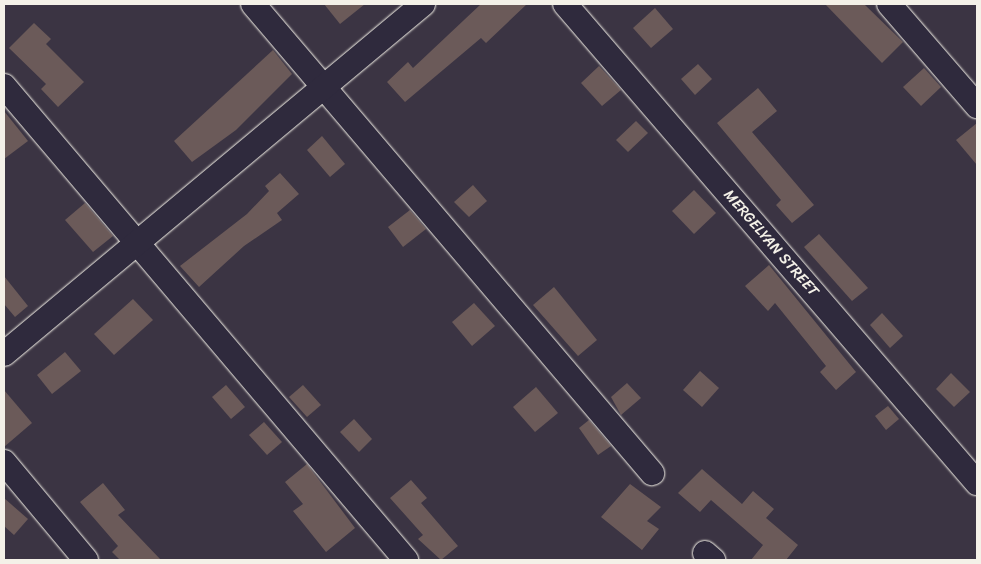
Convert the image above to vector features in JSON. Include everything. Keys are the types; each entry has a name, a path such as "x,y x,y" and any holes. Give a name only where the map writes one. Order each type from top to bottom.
{"street":[{"path":"253,4 327,86 652,473"},
{"path":"4,354 136,240 327,86 423,4"},
{"name":"MERGELYAN STREET","path":"565,4 977,483"},
{"path":"889,4 977,106"},
{"path":"4,86 406,560"},
{"path":"4,462 86,560"}],"building":[{"path":"324,4 365,4 340,24"},
{"path":"481,4 527,4 486,43 481,38 405,102 387,82 408,62 413,68"},
{"path":"825,4 864,4 903,42 882,63"},
{"path":"655,8 673,29 651,48 633,28"},
{"path":"34,23 51,39 46,44 84,82 58,107 41,89 46,84 9,48"},
{"path":"273,50 292,74 236,130 192,162 174,141"},
{"path":"698,64 712,79 695,95 681,79"},
{"path":"599,66 621,90 602,106 581,83"},
{"path":"924,68 941,87 921,106 903,87"},
{"path":"758,88 777,111 752,132 814,205 792,223 776,205 781,200 717,123"},
{"path":"4,111 28,141 4,159"},
{"path":"636,121 648,133 628,152 616,140"},
{"path":"977,123 977,165 956,140"},
{"path":"322,136 345,164 330,177 307,150"},
{"path":"280,173 299,194 277,213 282,220 244,246 199,287 180,266 247,214 269,191 265,186"},
{"path":"473,185 487,201 469,217 454,202"},
{"path":"694,190 716,213 694,234 672,211"},
{"path":"85,203 113,236 93,252 65,220"},
{"path":"410,210 426,229 403,247 388,227"},
{"path":"819,234 868,288 852,301 804,247"},
{"path":"769,265 856,372 836,390 820,372 826,366 775,303 768,311 745,286"},
{"path":"4,276 28,306 15,317 4,304"},
{"path":"554,287 597,340 578,356 533,305"},
{"path":"133,299 153,320 114,355 94,334"},
{"path":"474,303 495,326 472,346 452,322"},
{"path":"882,313 903,336 890,348 870,325"},
{"path":"65,352 81,371 52,394 37,375"},
{"path":"700,371 719,388 702,407 683,390"},
{"path":"951,373 970,392 954,407 936,389"},
{"path":"627,383 641,398 621,415 611,397"},
{"path":"226,385 245,407 231,419 212,397"},
{"path":"303,385 321,405 307,417 289,397"},
{"path":"536,387 558,413 535,432 513,407"},
{"path":"4,390 32,423 4,447"},
{"path":"888,406 899,419 886,430 875,416"},
{"path":"354,419 372,439 359,452 340,432"},
{"path":"589,420 611,446 598,455 579,428"},
{"path":"264,422 282,442 267,455 249,435"},
{"path":"307,464 355,528 326,552 293,511 303,504 285,482"},
{"path":"702,469 742,504 753,491 774,509 766,518 798,545 786,560 751,560 763,545 711,500 700,512 678,493"},
{"path":"411,480 427,498 421,503 458,546 441,560 418,539 423,535 390,498"},
{"path":"103,483 125,510 118,515 161,560 120,560 112,552 118,546 80,502"},
{"path":"630,484 661,507 647,521 659,529 642,550 601,517"},
{"path":"4,498 28,519 14,535 4,526"}]}
